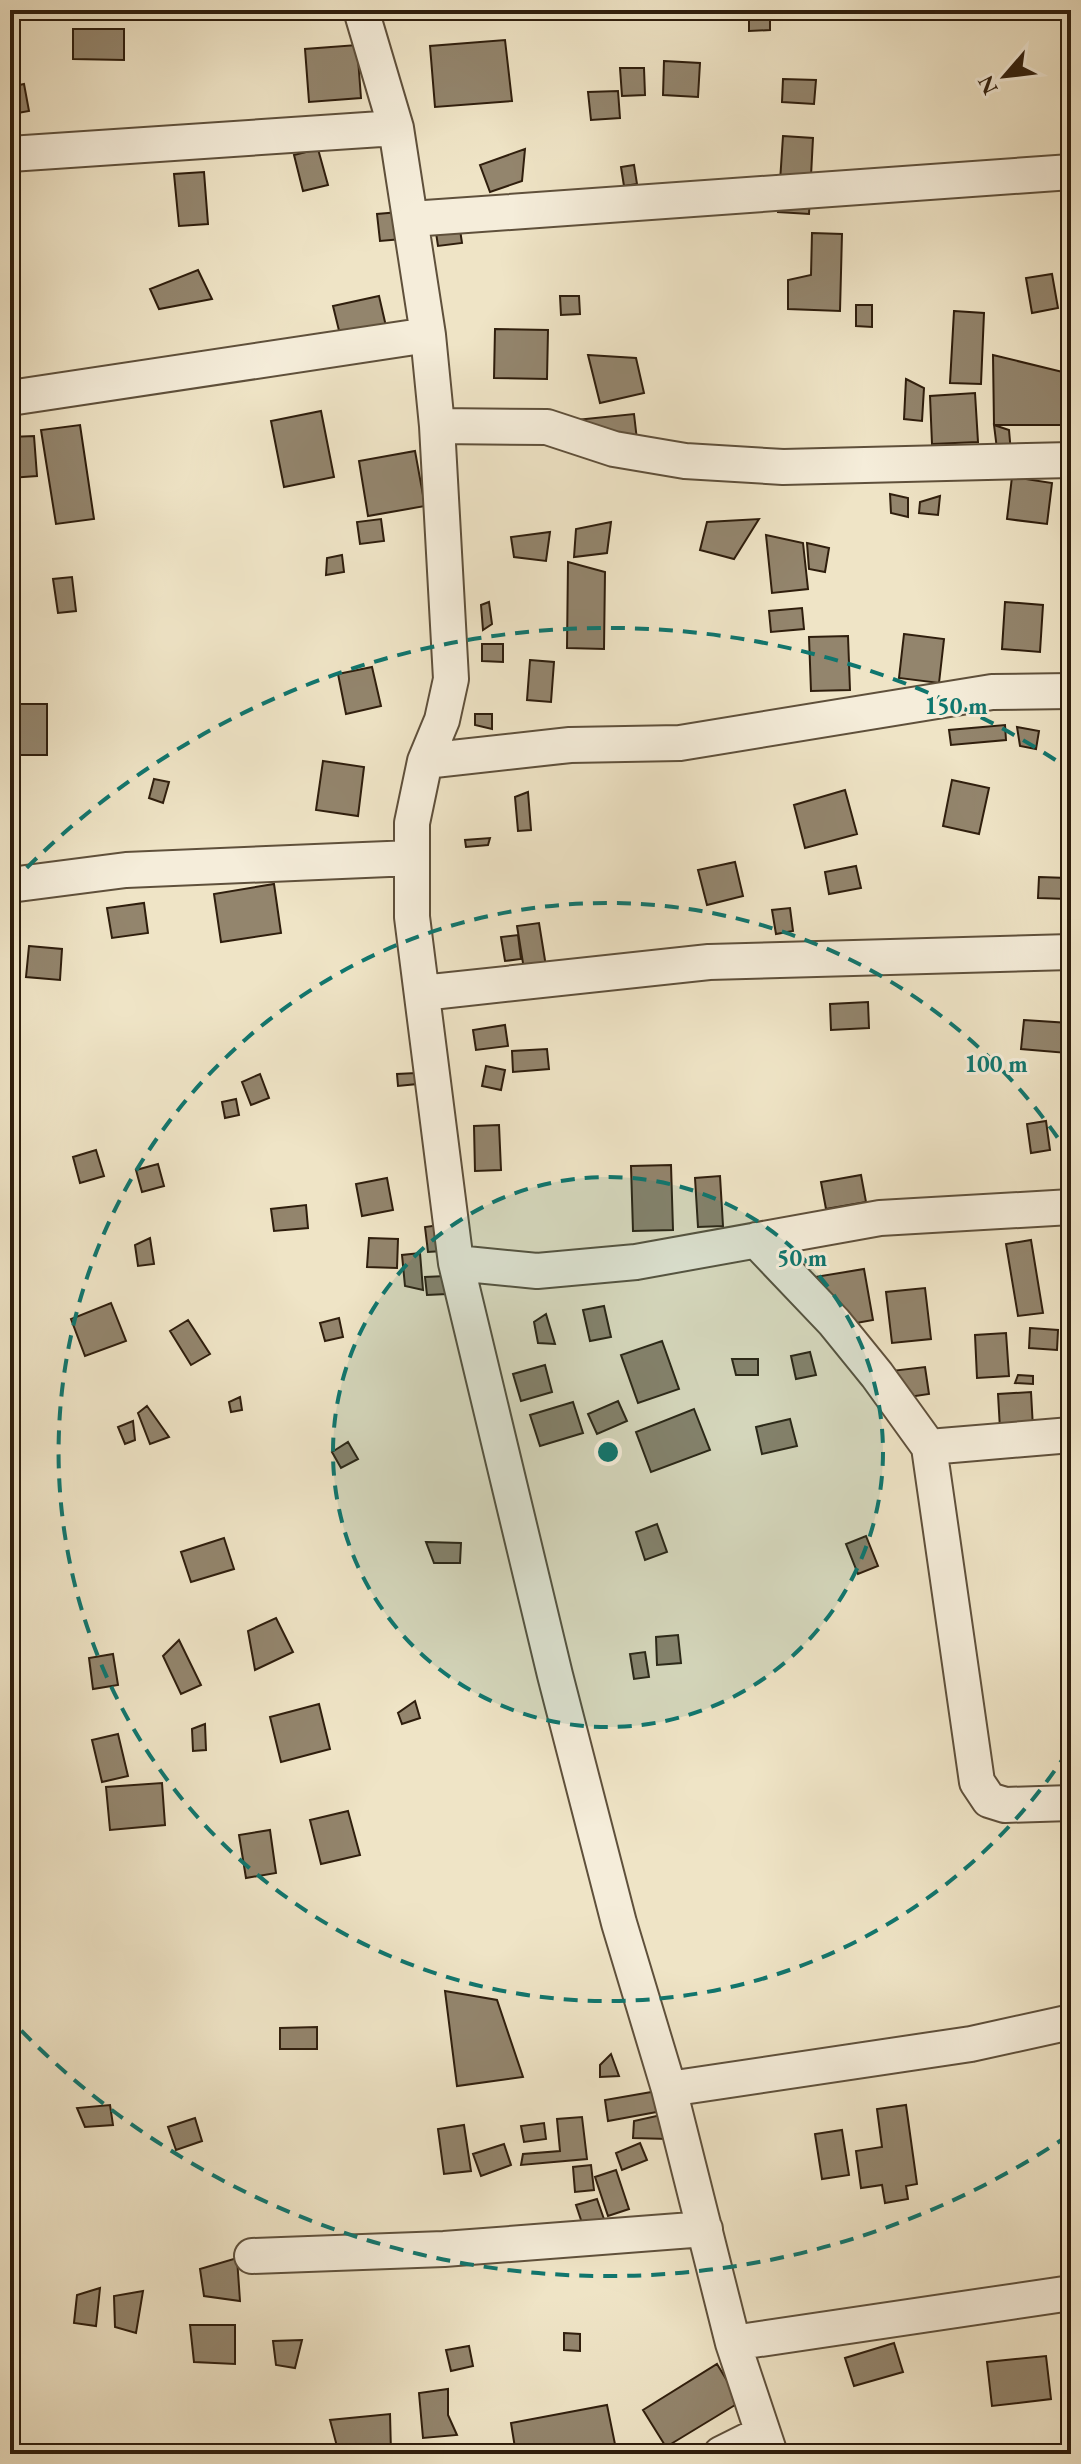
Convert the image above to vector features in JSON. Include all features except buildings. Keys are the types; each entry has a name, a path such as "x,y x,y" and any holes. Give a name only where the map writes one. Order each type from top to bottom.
{"street":[{"path":"361,10 396,128 428,335 437,426 451,679 442,720 425,761 412,823 412,917 456,1263 555,1675 616,1908 669,2089 733,2343 766,2443 721,2454"},
{"path":"10,154 396,128"},
{"path":"411,219 1071,172"},
{"path":"10,398 428,335"},
{"path":"437,426 547,427 614,449 685,461 783,467 1071,460"},
{"path":"425,761 570,745 680,743 992,692 1071,691"},
{"path":"10,885 126,870 412,858"},
{"path":"422,993 709,962 1071,952"},
{"path":"456,1263 537,1271 636,1262 880,1218 1071,1207"},
{"path":"756,1240 834,1322 929,1447 977,1782 989,1800 1005,1805 1071,1803"},
{"path":"929,1447 1071,1435"},
{"path":"669,2089 971,2044 1071,2022"},
{"path":"252,2256 444,2249 705,2229"},
{"path":"733,2343 1071,2293"}]}
